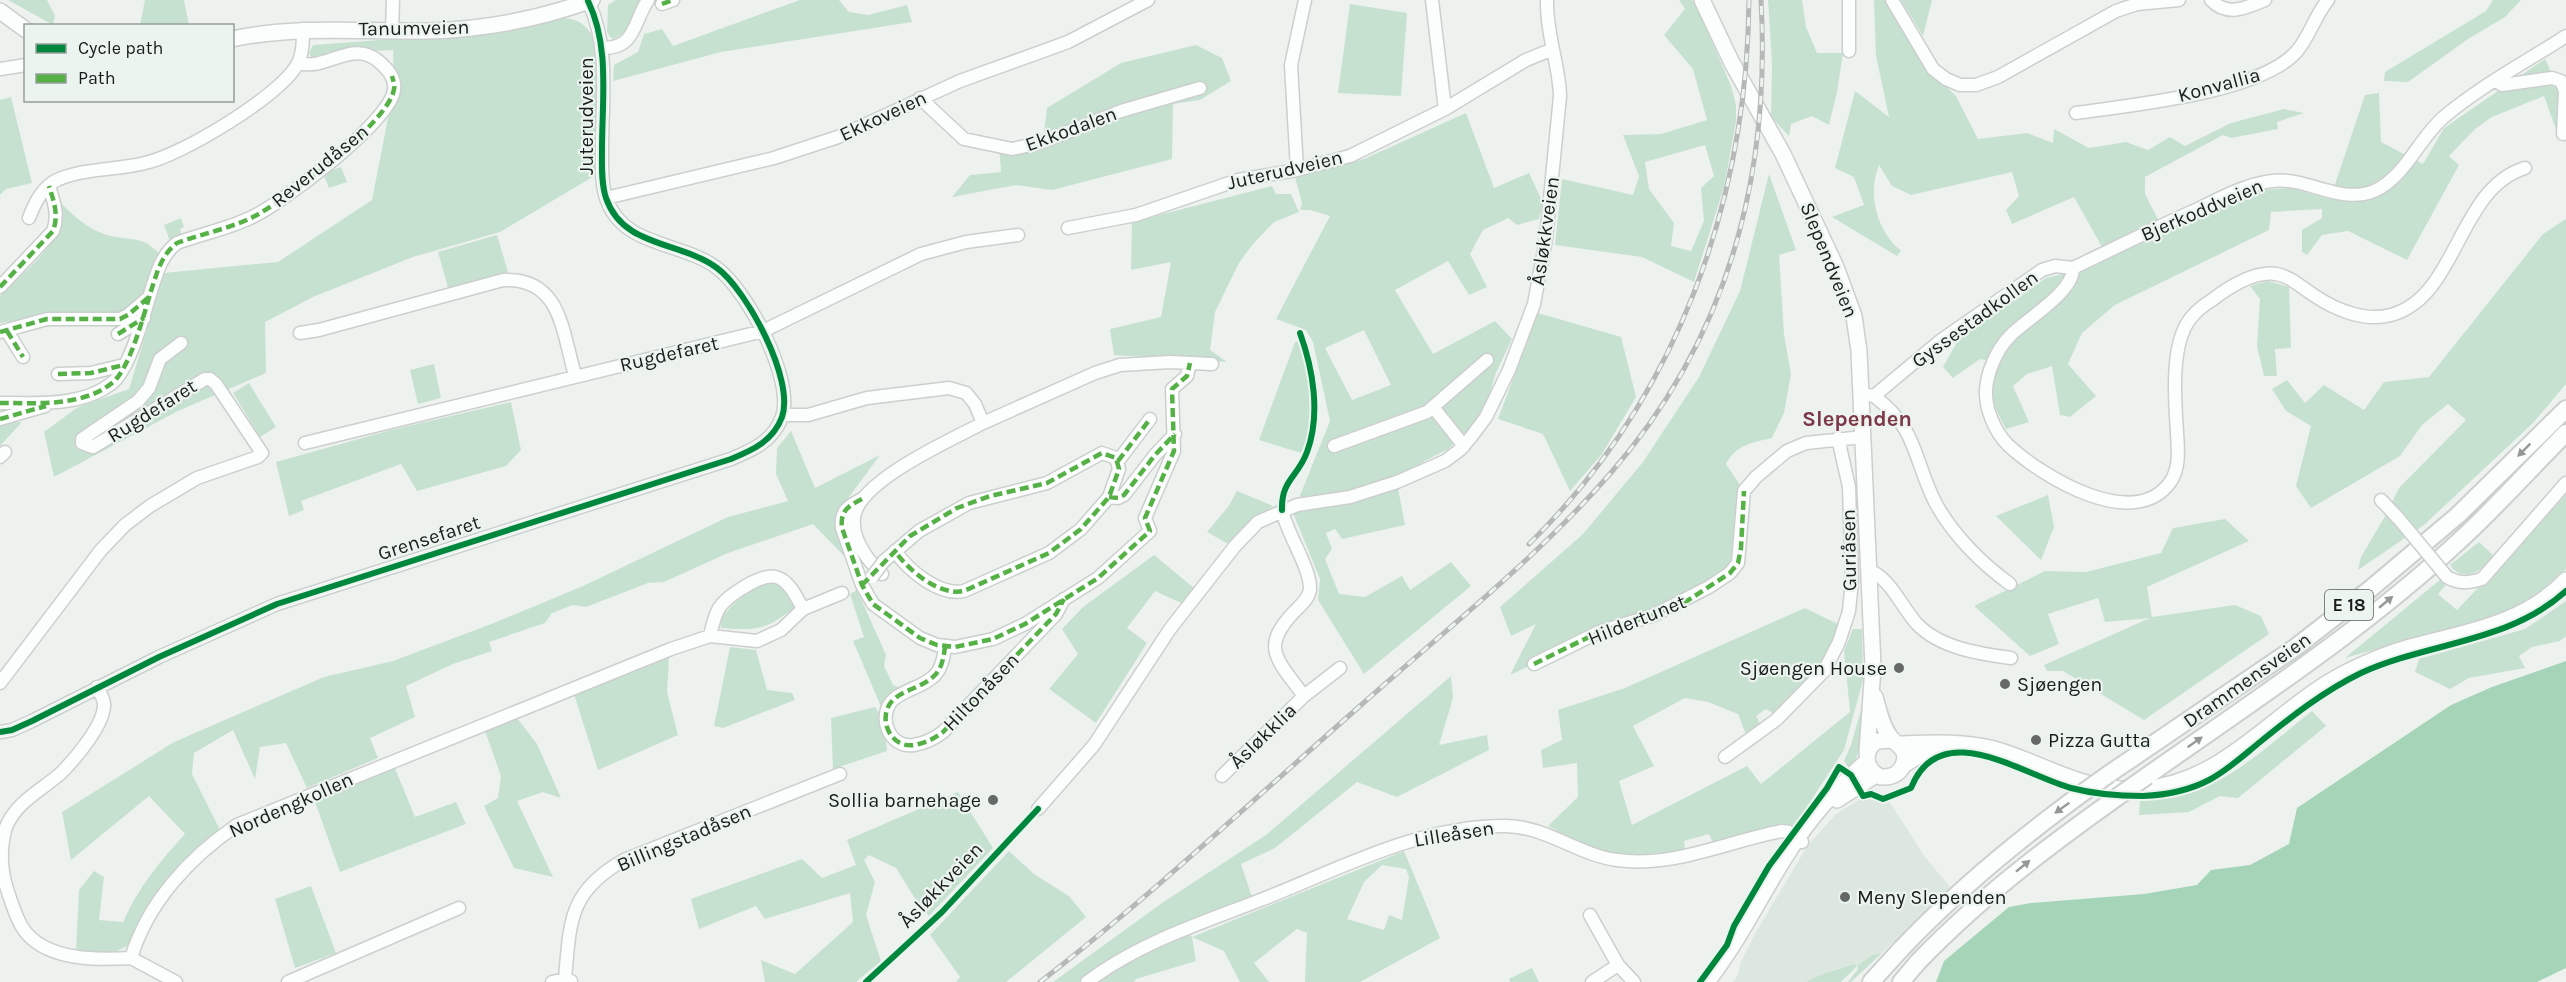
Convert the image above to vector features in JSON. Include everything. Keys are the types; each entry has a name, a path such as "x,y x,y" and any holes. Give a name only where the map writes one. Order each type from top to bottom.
{"highway":[{"name":"Drammensveien","path":"1871,982 1942,907 1987,867 2053,814 2296,647 2360,597 2458,515 2566,409"},
{"name":"Drammensveien","path":"1901,982 1964,917 2033,858 2308,663 2383,605 2473,528 2566,433"}],"main road":[{"name":"Slependveien","path":"1702,0 1732,63 1783,154 1842,281 1856,326 1867,395 1863,437 1873,689 1867,756"},
{"name":"Tanumveien","path":"234,39 303,29 478,28 531,18 590,1"},
{"path":"0,11 24,29"},
{"path":"1707,982 1736,942 1800,840 1877,741 1979,746 2072,780 2102,788 2142,789 2187,780 2228,759 2301,701 2345,673 2390,653 2502,623 2540,602 2566,580"},
{"name":"Slependveien","path":"1873,689 1880,713 1896,742"},
{"path":"1896,742 1905,753 1904,765"},
{"path":"1867,756 1870,769 1876,775 1887,777 1894,776 1904,765 1930,750 1953,744"},
{"path":"1717,982 1800,840 1840,796 1876,775"}],"street":[{"path":"392,30 393,0"},
{"path":"602,48 613,49 630,38 648,0"},
{"name":"Ekkoveien","path":"606,198 813,146 838,137 960,81 1068,42 1149,0"},
{"path":"1298,170 1291,65 1305,0"},
{"path":"1432,0 1445,109"},
{"name":"Åsløkkveien","path":"1038,809 1094,745 1191,600 1258,522 1297,505 1350,497 1396,483 1445,461 1464,446 1486,417 1534,304 1546,239 1560,96 1560,74 1553,49 1547,0"},
{"path":"1849,0 1849,51"},
{"path":"1892,0 1933,69 1946,79 1960,85 1976,86 1998,77 2116,11 2137,2 2179,0"},
{"path":"2211,0 2220,8 2233,11 2265,0"},
{"name":"Konvallia","path":"2076,113 2198,93 2263,75 2298,50 2328,0"},
{"name":"Juterudveien","path":"590,1 602,48 602,163 606,198 618,220 627,229 659,244 693,255 719,269 727,276 763,331"},
{"path":"29,218 38,198 49,186 60,179 146,163 186,148 230,121 278,86 299,63 303,29"},
{"name":"Bjerkoddveien","path":"2073,268 2258,183 2291,181 2340,194 2373,191 2390,180 2443,117 2566,36"},
{"name":"Juterudveien","path":"1068,228 1136,215 1238,180 1298,170 1350,156 1445,109 1526,60 1553,49"},
{"name":"Reverudåsen","path":"0,403 54,402 88,395 114,382 124,365 144,318 160,264 168,249 177,243 251,218 280,201 360,136 381,114 394,89 392,76 384,66 375,58 360,53 346,54 317,65 299,63"},
{"path":"0,69 24,65"},
{"path":"2496,81 2502,85 2552,78 2561,81 2565,91 2563,134"},
{"name":"Ekkodalen","path":"920,98 964,139 1012,149 1040,143 1121,111 1200,88"},
{"name":"Gyssestadkollen","path":"1867,395 2042,270 2055,266 2073,268 2069,284 2008,338 1994,360 1986,390 1993,423 2008,444 2037,467 2064,483 2102,500 2119,503 2148,501 2170,481 2176,468 2177,362 2188,321 2196,312 2225,291 2268,274 2291,279 2335,308 2356,315 2372,317 2391,315 2412,304 2434,281 2483,199 2494,186 2512,172 2525,168"},
{"path":"0,287 53,231 56,222 55,206 49,186"},
{"path":"983,423 975,404 966,393 949,388 867,398 808,415 783,415 782,383 778,366 763,331 921,254 966,243 1018,235"},
{"path":"300,333 319,330 503,280 523,280 546,292 554,305 575,375"},
{"path":"23,357 4,332 47,319 120,319 149,297"},
{"path":"118,334 144,318"},
{"name":"Rugdefaret","path":"305,443 575,375 763,331"},
{"name":"Rugdefaret","path":"0,682 101,550 125,525 150,506 197,478 258,457 262,453 230,402 210,379 198,381 93,447 82,443 82,439 138,400 149,388 160,359 181,343"},
{"path":"1334,446 1417,417 1433,407 1487,360"},
{"name":"Hiltonåsen","path":"872,579 844,537 841,520 849,505 862,499 899,468 983,423 1095,373 1120,365 1142,362 1212,364"},
{"name":"Hiltonåsen","path":"862,499 855,513 854,529 872,579 873,604 920,638 945,646 973,645 1003,636 1098,578 1150,531 1145,518 1173,456 1175,434 1172,389 1187,376 1190,363"},
{"path":"58,374 91,373 124,365"},
{"path":"1867,395 1890,408 1904,425 1935,502 1959,536 1994,572 2010,584"},
{"path":"0,419 54,402"},
{"path":"1433,407 1464,446"},
{"name":"Grensefaret","path":"0,732 12,730 32,721 97,687 238,620 277,604 732,459 754,449 769,438 783,415"},
{"path":"1118,461 1150,418"},
{"path":"1110,497 1118,498 1124,495 1155,455 1175,434"},
{"name":"Hildertunet","path":"1534,664 1599,632 1654,615 1687,601 1730,573 1738,563 1741,548 1744,491 1756,477 1787,451 1806,443 1863,437"},
{"name":"Guriåsen","path":"1725,757 1776,720 1824,671 1839,642 1849,610 1852,581 1849,487 1838,438"},
{"path":"872,579 884,561 895,551 918,531 969,503 1047,483 1102,453 1112,455 1118,461 1119,469 1110,497 1082,529 1060,547 964,591 951,592 942,589 904,563 895,551"},
{"path":"2380,501 2400,519 2446,577 2468,583 2482,579 2566,483"},
{"name":"Åsløkklia","path":"1282,510 1285,525 1305,568 1310,587 1309,596 1279,628 1275,637 1274,649 1285,670 1305,696"},
{"path":"1868,570 1881,579 1920,627 1940,640 1974,653 2011,658"},
{"path":"710,636 714,617 720,606 744,587 762,579 774,576 782,580 804,609"},
{"name":"Nordengkollen","path":"131,958 141,932 181,872 213,842 237,825 501,717 710,636 757,641 781,630 804,609 842,593"},
{"name":"Hiltonåsen","path":"945,646 944,658 935,676 895,698 889,705 887,725 892,738 897,742 914,745 930,741 943,732 1056,614 1064,599"},
{"name":"Åsløkklia","path":"1222,776 1305,696 1340,668"},
{"path":"97,687 104,704 100,719 88,740 60,773 17,808 0,846 1,867 13,906 23,928 33,939 64,954 92,959 131,958 176,982"},
{"name":"Billingstadåsen","path":"552,982 569,980 572,921 581,897 596,878 624,860 840,774"},
{"name":"Lilleåsen","path":"1087,982 1126,956 1162,939 1389,847 1425,835 1506,826 1533,830 1595,856 1619,861 1646,861 1687,855 1782,831 1789,831 1800,840"},
{"path":"288,982 459,908"},
{"path":"1590,915 1618,966 1634,982"},
{"path":"1592,982 1618,966"}],"shaded area":[{"path":"8,0 47,0 55,16 53,24"},
{"path":"145,0 184,0 189,24 140,24"},
{"path":"616,0 641,0 627,29 612,39 607,32 608,5"},
{"path":"800,0 839,0 849,12 868,15 907,5 912,22 721,52 613,81 614,65 638,52 644,34 662,29 673,46"},
{"path":"1679,0 1692,0 1699,11 1731,86 1736,105 1736,122 1724,187 1694,282 1642,257 1555,245 1562,179 1633,195 1639,176 1623,135 1661,134 1707,120 1693,69 1664,35 1685,9","holes":["1705,145 1714,176 1701,188 1704,221 1691,251 1671,246 1674,223 1649,189 1645,162"]},
{"path":"1768,0 1802,0 1806,27 1817,53 1843,53 1829,125 1812,116 1791,124 1789,136 1771,117 1772,64"},
{"path":"1874,0 1886,0 1924,65 1956,96 1978,139 2027,133 2053,143 2054,129 2089,148 2126,142 2148,150 2170,137 2185,146 2231,123 2284,109 2304,113 2277,122 2278,129 2231,138 2223,135 2145,177 2145,194 2159,221 2102,247 2074,197 2012,224 2006,210 2019,196 2012,172 1911,195 1892,186 1879,165 1874,200 1880,223 1901,251 1897,256 1832,217 1864,205 1854,177 1835,168 1855,91 1889,117 1876,56"},
{"path":"1901,0 1932,0 1923,36"},
{"path":"2493,0 2521,0 2505,17 2468,39 2408,82 2384,81 2385,72 2486,11"},
{"path":"1350,4 1407,13 1401,96 1338,93"},
{"path":"565,18 583,24 594,39 601,172 500,232 413,257 313,297 265,322 266,373 178,411 54,477 44,432 78,407 129,389 164,273 278,262 372,200 394,96 393,50 332,53 314,62 309,53 313,45 514,30"},
{"path":"1196,45 1222,58 1231,81 1200,100 1173,104 1172,159 1052,190 1016,185 952,197 970,175 1001,172 999,147 1044,134 1047,108 1121,63"},
{"path":"2545,59 2560,91 2558,135 2544,96 2492,117 2475,129 2449,156 2459,165 2407,260 2348,231 2322,235 2307,255 2302,252 2302,230 2322,218 2322,209 2271,212 2269,230 2115,305 2082,333 2068,364 2096,396 2070,417 2060,415 2052,366 2027,374 2013,386 2029,422 2006,429 1993,397 1999,363 1980,359 1953,378 1943,367 1960,337 2046,278 2081,270 2260,190 2290,188 2330,199 2365,95 2379,93 2381,142 2423,164 2444,128"},
{"path":"11,97 32,183 6,189 0,195 0,100"},
{"path":"1466,113 1494,188 1529,173 1543,203 1539,219 1517,225 1508,218 1483,230 1470,254 1487,287 1469,295 1448,261 1395,290 1433,354 1495,321 1512,339 1495,375 1488,401 1474,426 1448,449 1421,463 1397,483 1405,525 1342,539 1335,529 1326,533 1332,549 1325,559 1339,594 1365,597 1402,576 1410,590 1451,562 1471,586 1364,674 1318,600 1320,579 1293,513 1330,421 1313,342 1306,330 1276,319 1330,216 1310,210 1300,210 1302,203 1295,177 1364,159","holes":["1364,330 1391,385 1352,400 1325,348"]},
{"path":"341,167 347,182 329,188 323,173"},
{"path":"1769,174 1796,250 1779,255 1784,334 1791,374 1784,413 1772,438 1740,448 1726,464 1744,491 1743,526 1730,573 1510,675 1536,624 1511,636 1500,607 1583,534 1643,462 1699,377 1740,291"},
{"path":"1272,186 1276,194 1291,194 1299,212 1274,222 1253,244 1239,263 1215,312 1210,350 1227,362 1114,355 1110,329 1161,317 1171,262 1131,270 1132,222"},
{"path":"62,204 80,221 101,233 144,242 159,253 144,291 133,305 115,314 34,317 0,323 0,296 50,244 61,218"},
{"path":"181,218 184,227 180,229 182,237 170,241 164,225"},
{"path":"2566,219 2566,384 2533,423 2424,525 2358,570 2361,557 2399,488 2466,420 2448,404 2422,425 2400,456 2311,508 2296,486 2311,426 2286,411 2272,389 2287,380 2305,403 2324,385 2364,410 2384,382 2429,377 2543,234"},
{"path":"497,235 508,272 448,288 438,252"},
{"path":"2268,281 2289,287 2291,348 2275,349 2277,376 2264,376 2257,346 2260,299 2250,286"},
{"path":"1538,313 1621,337 1636,397 1602,454 1570,491 1543,434 1498,419"},
{"path":"1301,341 1314,397 1311,423 1301,453 1259,440 1295,342"},
{"path":"434,364 441,398 418,404 410,370"},
{"path":"249,383 276,427 260,437 233,393"},
{"path":"511,402 521,450 506,466 417,491 401,464 301,501 304,510 289,516 276,462 391,430"},
{"path":"22,422 0,446 0,423"},
{"path":"791,431 815,488 880,455 838,512 846,558 813,524 728,553 664,582 648,583 586,607 573,605 552,613 545,623 489,642 492,651 453,664 406,686 415,717 370,738 378,758 307,788 286,743 260,747 255,779 233,730 194,753 192,774 220,830 190,854 157,895 127,946 111,954 76,952 79,890 94,871 104,877 99,920 123,922 150,875 185,834 149,796 71,860 62,812 174,742 324,677 393,661 494,623 583,586 728,517 788,501 776,474 777,448"},
{"path":"1237,491 1273,506 1230,545 1207,532 1228,507"},
{"path":"2048,495 2054,527 2041,560 1996,516"},
{"path":"2566,495 2566,569 2538,594 2505,613 2345,658 2441,579 2446,585 2438,594 2457,610"},
{"path":"2225,519 2249,541 2147,587 2152,617 2235,605 2261,616 2269,634 2144,720 2063,671 2047,671 2044,665 2150,618 2105,622 2098,598 2048,614 2059,644 2030,656 1974,606 2045,571 2086,572 2161,553 2173,528"},
{"path":"2479,542 2495,557 2473,573 2461,574 2455,571 2450,565"},
{"path":"1154,555 1194,588 1183,604 1155,591 1127,628 1147,643 1096,723 1049,689 1078,654 1062,629 1083,607"},
{"path":"770,581 784,583 798,605 763,627 721,628 720,620 736,602"},
{"path":"857,590 886,655 884,666 893,685 903,689 882,709 853,641 864,637 850,594"},
{"path":"2566,601 2566,636 2560,641 2532,647 2519,656 2525,668 2469,678 2450,689 2415,672 2419,659 2525,629"},
{"path":"1805,608 1840,625 1820,668 1775,715 1766,709 1756,716 1761,725 1747,737 1738,714 1708,702 1685,698 1633,726 1654,766 1619,781 1632,825 1747,766 1761,784 1850,712 1844,651 1853,629 1862,629 1863,680 1844,750 1795,825 1713,843 1709,834 1684,841 1685,851 1634,855 1595,850 1548,826 1578,797 1577,763 1543,768 1541,750 1562,740 1558,710 1625,688"},
{"path":"730,647 756,650 767,690 792,693 795,700 723,728 714,726"},
{"path":"669,657 667,692 678,735 598,770 574,694"},
{"path":"2566,661 2566,968 2537,982 1936,982 1944,961 2009,907 2031,903 2144,894 2197,885 2211,870 2250,865 2289,844 2297,808 2451,705 2492,687"},
{"path":"1451,676 1453,698 1439,745 1487,735 1489,750 1397,797 1357,782 1275,848 1241,864 1252,897 1186,926 1192,937 1196,961 1136,979 1134,982 1053,982 1162,903 1266,835"},
{"path":"1866,692 1862,746 1850,770 1844,761 1851,745"},
{"path":"875,707 883,719 887,751 833,769 831,718"},
{"path":"2312,711 2326,726 2238,798 2220,796 2189,812 2139,815 2140,801 2190,793 2223,778 2254,757"},
{"path":"517,718 537,744 561,798 543,792 517,801 553,877 514,868 484,806 498,798 501,776 485,731"},
{"path":"394,766 415,817 456,802 466,824 340,872 314,799"},
{"path":"958,792 993,848 929,916 896,868 869,855 864,860 875,882 866,915 881,961 856,982 765,982 761,960 795,974 853,922 850,893 765,919 756,906 699,929 691,899 802,859 822,878 856,865 847,840"},
{"path":"1870,797 1879,801 1889,801 1925,857 1950,887 1881,954 1872,955 1857,966 1854,964 1837,969 1806,982 1733,982 1756,932 1808,845 1836,814 1859,800"},
{"path":"1009,851 1034,874 1069,896 1086,917 1006,982 956,982 960,977 930,935"},
{"path":"1404,851 1440,938 1360,982 1305,982 1307,933 1297,929 1254,963 1269,982 1240,982 1224,951 1192,937","holes":["1382,865 1406,869 1409,877 1402,920 1389,915 1384,930 1347,919 1364,882"]},
{"path":"311,886 336,953 295,968 275,899"},
{"path":"1881,954 1851,982 1848,982 1858,969 1857,966 1872,955"},
{"path":"1854,964 1857,966 1841,982 1806,982"},
{"path":"1532,968 1539,982 1510,982 1509,979"}],"railway":[{"path":"1529,544 1581,488 1625,427 1663,362 1693,294 1717,223 1734,150 1745,76 1749,0"},
{"path":"1040,982 1162,881 1520,566 1609,475 1650,423 1684,368 1712,312 1733,253 1749,193 1758,130 1762,66 1761,0"}],"marked path":[{"path":"662,4 673,0"},
{"path":"0,403 73,400 100,391 112,383 125,366 158,271 163,259 172,248 177,243 251,218 308,180 355,141 374,121 388,103 394,89 392,76"},
{"path":"0,287 53,231 56,214 49,186"},
{"path":"0,332 47,319 120,319 149,297"},
{"path":"118,334 144,318"},
{"path":"7,331 23,357"},
{"path":"862,499 846,510 842,517 842,528 862,585 873,604 920,638 937,645 955,647 993,639 1025,624 1098,578 1150,531 1145,518 1174,451 1172,389 1187,376 1190,363"},
{"path":"58,374 91,373 124,365"},
{"path":"0,419 46,406"},
{"path":"1118,461 1150,419"},
{"path":"1109,497 1118,498 1124,495 1155,455 1175,434"},
{"path":"862,585 910,536 957,508 990,496 1047,483 1102,453 1116,458 1119,469 1109,497 1081,529 1049,553 964,591 954,592 935,586 916,574 901,559 895,551"},
{"path":"1534,664 1599,632 1654,615 1687,601 1730,573 1738,563 1741,548 1744,491"},
{"path":"945,646 937,673 930,680 894,699 889,706 886,722 888,730 898,742 914,745 933,739 943,732 1056,614 1064,599"}],"cycle path":[{"path":"0,732 12,730 32,721 159,657 277,604 731,459 761,444 773,432 782,417 784,401 782,381 766,337 742,295 729,279 703,259 654,242 625,226 614,214 606,198 602,168 602,55 595,18 588,1"},
{"path":"1282,510 1284,492 1307,452 1314,422 1312,376 1300,333"},
{"path":"1700,982 1727,945 1734,926 1769,866 1827,788 1839,767 1851,775 1863,796 1871,794 1883,799 1911,788 1924,767 1941,755 1962,752 2007,763 2071,788 2089,792 2143,796 2194,787 2216,776 2236,762 2309,704 2361,673 2414,654 2494,632 2544,608 2566,591"},
{"path":"866,982 942,912 1038,809"}],"place":[{"name":"Sjøengen House","path":"1899,668"},
{"name":"Sjøengen","path":"2005,684"},
{"name":"Pizza Gutta","path":"2036,740"},
{"name":"Sollia barnehage","path":"993,800"},
{"name":"Meny Slependen","path":"1845,897"}],"district":[{"name":"Slependen","path":"1857,419"}]}
